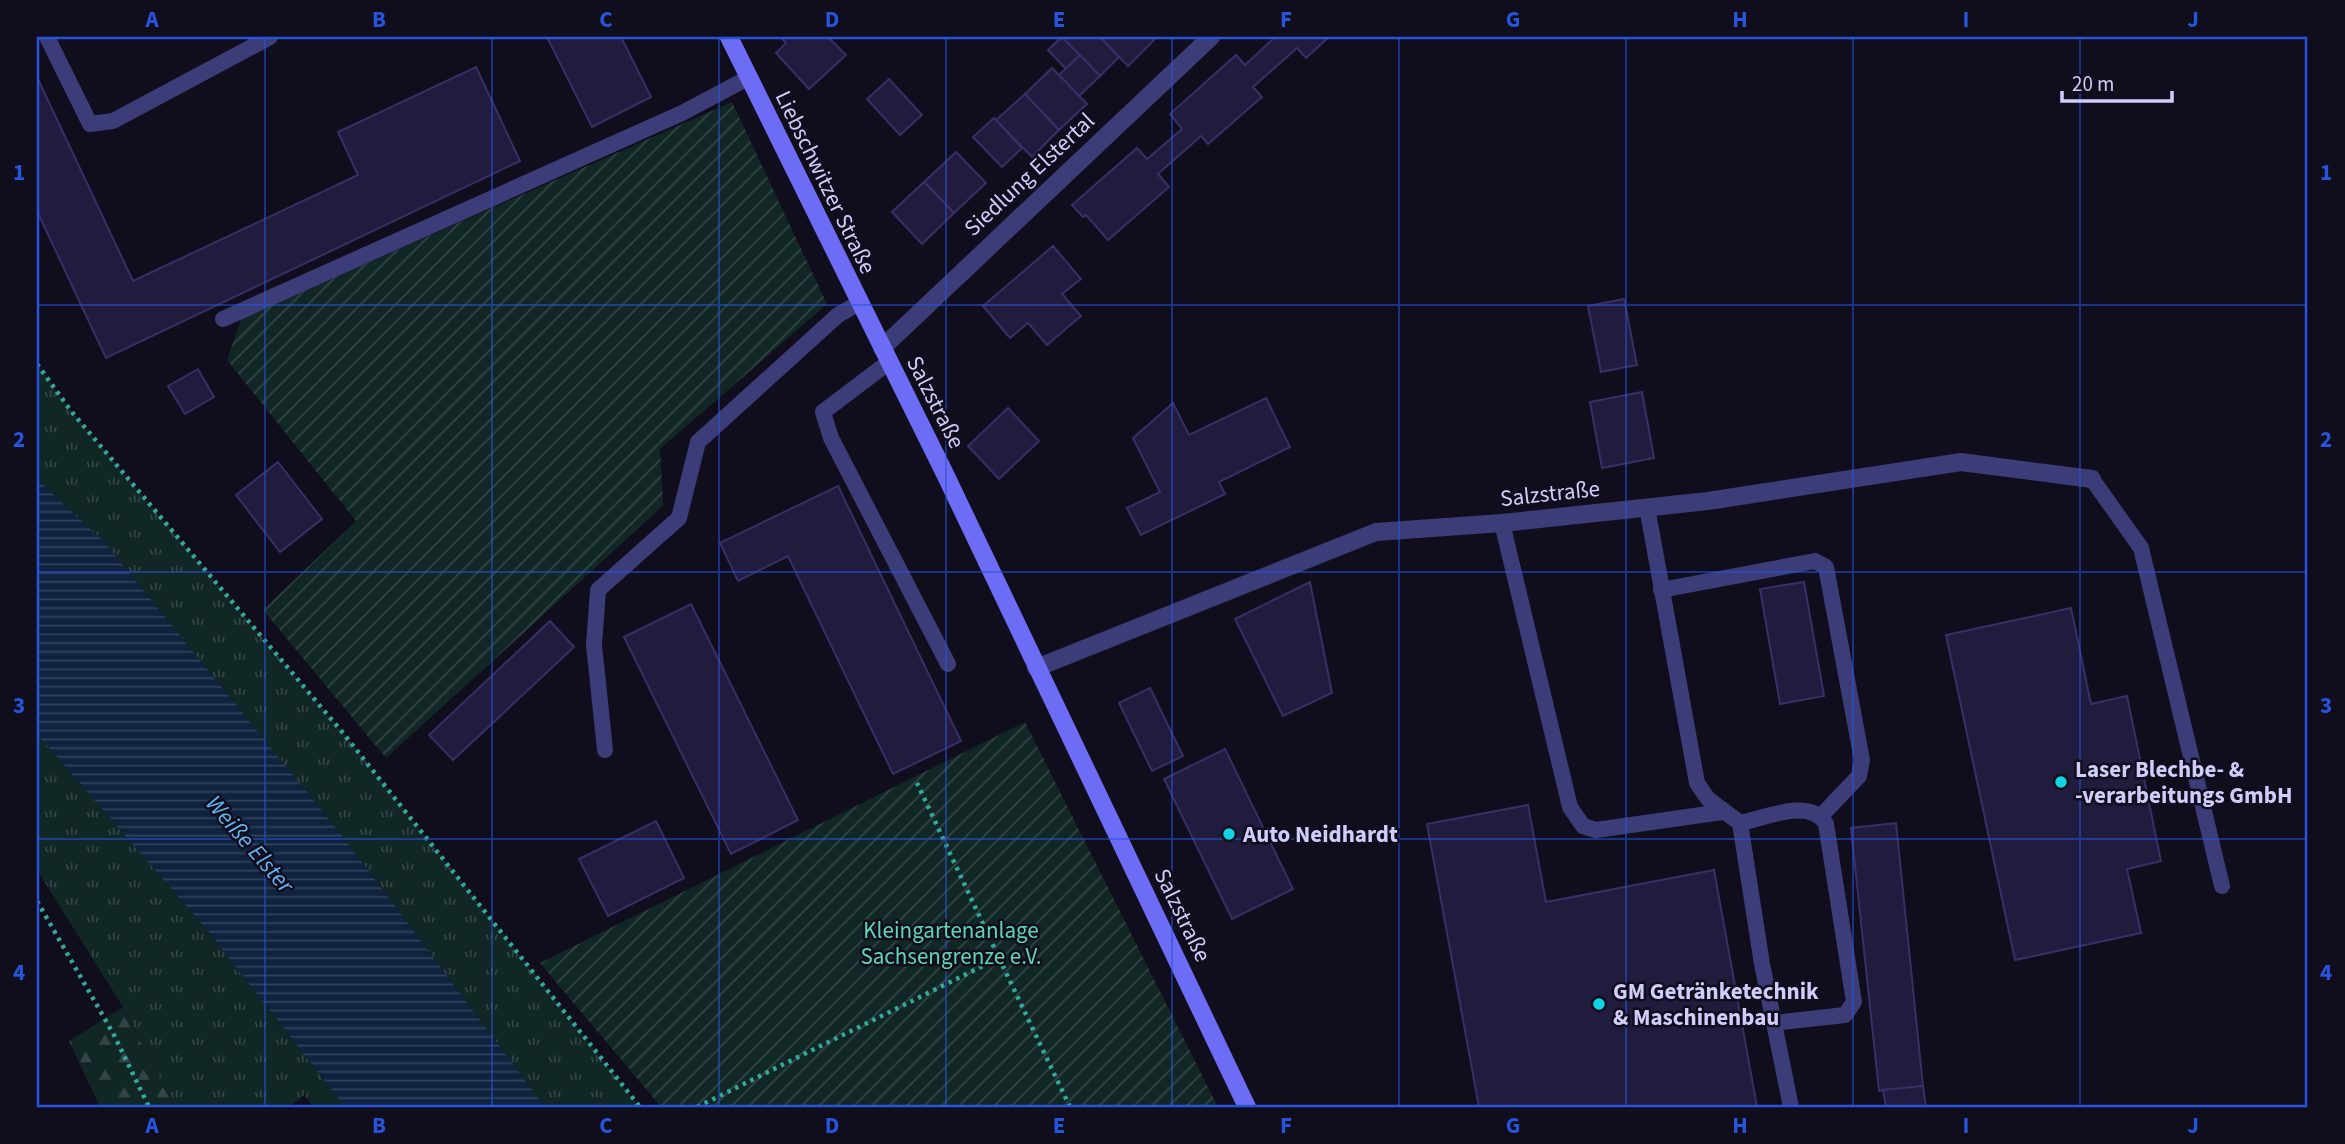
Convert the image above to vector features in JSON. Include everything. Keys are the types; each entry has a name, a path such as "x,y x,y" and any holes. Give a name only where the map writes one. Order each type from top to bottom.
{"main road":[{"name":"Liebschwitzer Straße","path":"729,37 885,355"},
{"name":"Salzstraße","path":"885,355 1247,1107"}],"street":[{"name":"Siedlung Elstertal","path":"885,355 1211,37"},
{"name":"Salzstraße","path":"1036,668 1376,531 1502,523 1708,501 1961,462 2092,479"}],"lane":[{"path":"47,37 90,124 113,121 270,37"},
{"path":"223,319 682,113 748,78"},
{"path":"605,750 594,645 598,590 679,518 698,442 838,315 859,303"},
{"path":"885,355 822,412 831,438 948,664"},
{"path":"2092,479 2141,548 2222,886"},
{"path":"1647,507 1698,783 1708,799 1740,823 1791,1107"},
{"path":"1502,523 1517,577 1560,773 1574,816 1583,826 1596,831 1722,812"},
{"path":"1661,590 1815,561 1826,567 1862,760 1859,776 1821,816"},
{"path":"1740,823 1799,810 1821,816 1826,824 1854,1002 1845,1016 1774,1023"}],"path":[{"path":"37,364 71,411 343,733 640,1107"},
{"path":"916,783 1070,1107"},
{"path":"37,901 114,1035 149,1107"},
{"path":"697,1107 999,958"}],"green space":[{"path":"732,102 827,304 660,449 663,506 386,758 263,610 356,521 227,360 241,319"},
{"path":"37,364 71,411 345,735 640,1107 545,1107 344,838 105,543 37,479"},
{"name":"Kleingartenanlage Sachsengrenze e.V.","path":"1025,722 1218,1107 661,1107 540,963"},
{"path":"37,734 208,931 345,1107 313,1107 305,1096 308,1092 289,1107 174,1107 123,1007 37,870"},
{"path":"123,1007 174,1107 100,1107 69,1041"}],"water":[{"name":"Weiße Elster","path":"37,479 105,543 344,838 545,1107 345,1107 208,931 37,734"}],"building":[{"path":"547,37 621,37 651,97 592,127"},
{"path":"781,37 828,37 846,55 809,89 776,53 786,43"},
{"path":"1062,37 1080,55 1066,69 1048,50"},
{"path":"1062,37 1100,37 1119,57 1100,76"},
{"path":"1100,37 1153,37 1155,39 1128,66"},
{"path":"1275,37 1329,37 1306,58 1297,48 1253,87 1262,97 1208,144 1201,136 1158,174 1169,187 1108,240 1086,215 1083,217 1072,205 1137,148 1147,159 1182,129 1170,114 1236,55 1245,65"},
{"path":"1080,55 1100,76 1079,96 1059,75"},
{"path":"476,67 520,161 106,358 37,211 37,77 133,281 358,175 338,132"},
{"path":"1052,68 1087,104 1059,130 1025,94"},
{"path":"889,79 922,115 900,135 867,99"},
{"path":"1025,94 1059,130 1032,157 996,120"},
{"path":"994,118 1022,148 1002,167 973,137"},
{"path":"956,152 986,183 954,213 924,182"},
{"path":"924,182 954,213 922,244 892,212"},
{"path":"1053,246 1081,279 1062,294 1081,316 1047,345 1028,323 1010,338 983,306"},
{"path":"1624,299 1637,365 1601,372 1588,306"},
{"path":"198,369 214,397 185,414 168,386"},
{"path":"1642,392 1654,458 1602,468 1590,402"},
{"path":"1266,398 1290,447 1219,482 1225,494 1141,535 1127,508 1160,492 1133,438 1173,403 1189,435"},
{"path":"1008,408 1039,441 999,479 968,446"},
{"path":"278,462 322,519 280,552 236,495"},
{"path":"838,486 961,741 893,774 788,556 738,581 720,543"},
{"path":"1310,582 1332,693 1283,716 1235,619"},
{"path":"1804,582 1824,696 1780,704 1760,589"},
{"path":"691,604 798,820 731,854 624,637"},
{"name":"Laser Blechbe- & -verarbeitungs GmbH","path":"2071,608 2091,704 2127,696 2161,861 2127,869 2141,933 2015,960 1946,635"},
{"path":"550,621 574,647 453,760 429,735"},
{"path":"1150,688 1183,756 1152,771 1119,703"},
{"name":"Auto Neidhardt","path":"1225,749 1293,889 1232,919 1164,779"},
{"name":"GM Getränketechnik & Maschinenbau","path":"1528,805 1546,902 1714,870 1757,1107 1479,1107 1427,824"},
{"path":"656,821 684,878 608,916 579,859"},
{"path":"1896,823 1923,1086 1879,1091 1851,828"},
{"path":"1923,1086 1926,1107 1886,1107 1883,1090"}],"place":[{"name":"Laser Blechbe- & -verarbeitungs GmbH","path":"2061,782"},
{"name":"Auto Neidhardt","path":"1229,834"},
{"name":"GM Getränketechnik & Maschinenbau","path":"1599,1004"}]}
